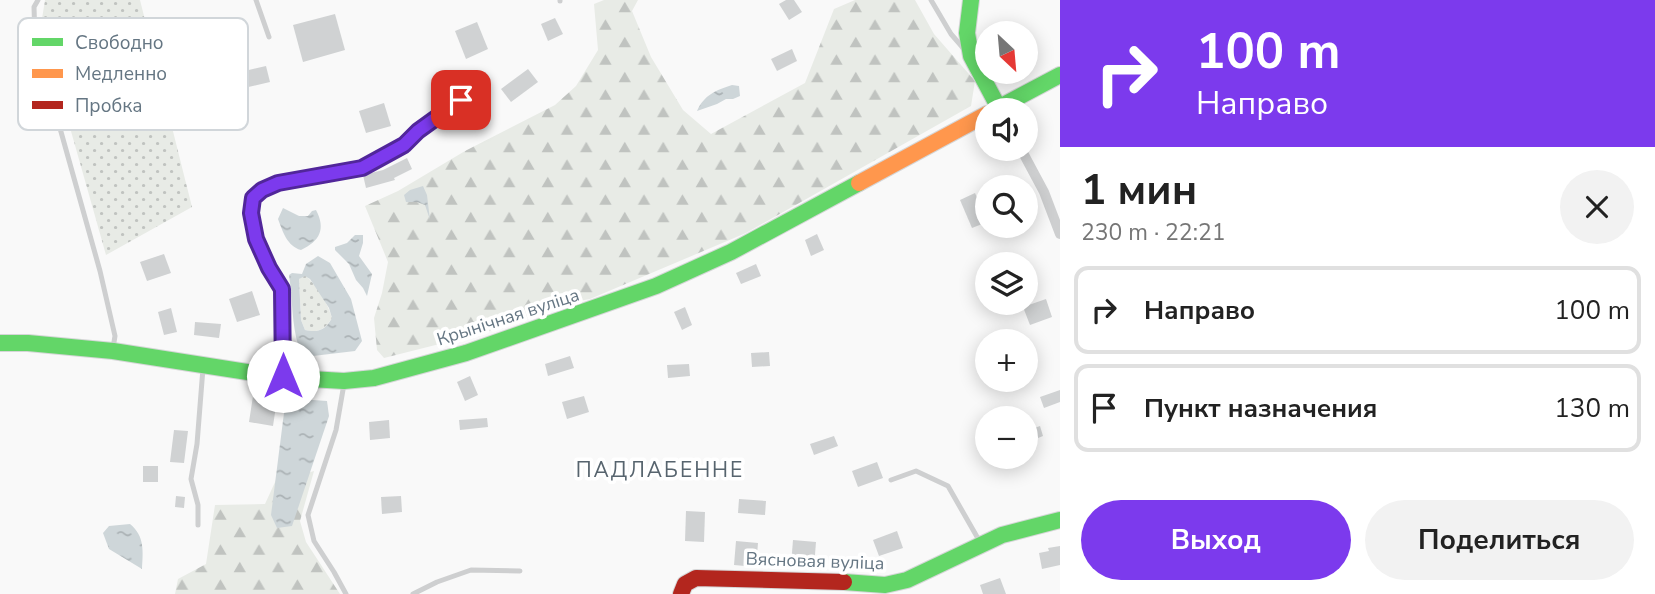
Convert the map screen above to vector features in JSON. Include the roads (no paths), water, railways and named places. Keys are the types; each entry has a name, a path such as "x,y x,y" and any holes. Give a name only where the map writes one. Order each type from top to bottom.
{"street":[{"path":"971,0 967,33 971,56 990,98"},
{"name":"Крынічная вуліца","path":"1017,98 1060,75"},
{"name":"Крынічная вуліца","path":"0,342 113,351 283,376 344,381 374,378 466,353 656,286 731,252 975,121"},
{"path":"1027,161 1044,192 1060,234"},
{"name":"Вясновая вуліца","path":"683,589 696,578 885,585 907,580 1002,536 1060,520"}],"lane":[{"path":"34,18 34,7 38,0"},
{"path":"256,0 269,37"},
{"path":"930,0 951,34 971,56"},
{"path":"283,376 282,289 256,239 251,213 253,198 262,190 278,183 362,168 404,145 418,131 461,100 478,82"},
{"path":"60,130 103,282 114,336 113,351"},
{"path":"198,525 198,505 191,479 197,444 203,365"},
{"path":"344,381 336,430 308,515 314,541 346,594"},
{"path":"891,480 916,471 948,486 982,545"},
{"path":"413,594 471,570 520,571"}],"water":[{"path":"732,85 739,86 740,96 697,111 711,94"},
{"path":"423,186 427,195 430,220 425,205 406,202 404,195"},
{"path":"283,208 299,216 308,216 316,210 321,229 313,243 301,250 289,242 278,219"},
{"path":"355,235 363,235 359,256 372,274 367,296 349,264 335,250 335,247 347,243"},
{"path":"318,256 330,263 351,299 362,341 355,351 313,356 299,348 293,321 289,275 302,274 306,264","holes":["305,276 310,279 329,308 332,318 318,331 305,330 301,320 299,279"]},
{"path":"299,399 327,401 329,416 292,526 277,528 271,515 285,405"},
{"path":"130,524 141,539 142,569 109,549 103,533 109,526"}],"district":[{"name":"ПАДЛАБЕННЕ","path":"660,470"}]}
